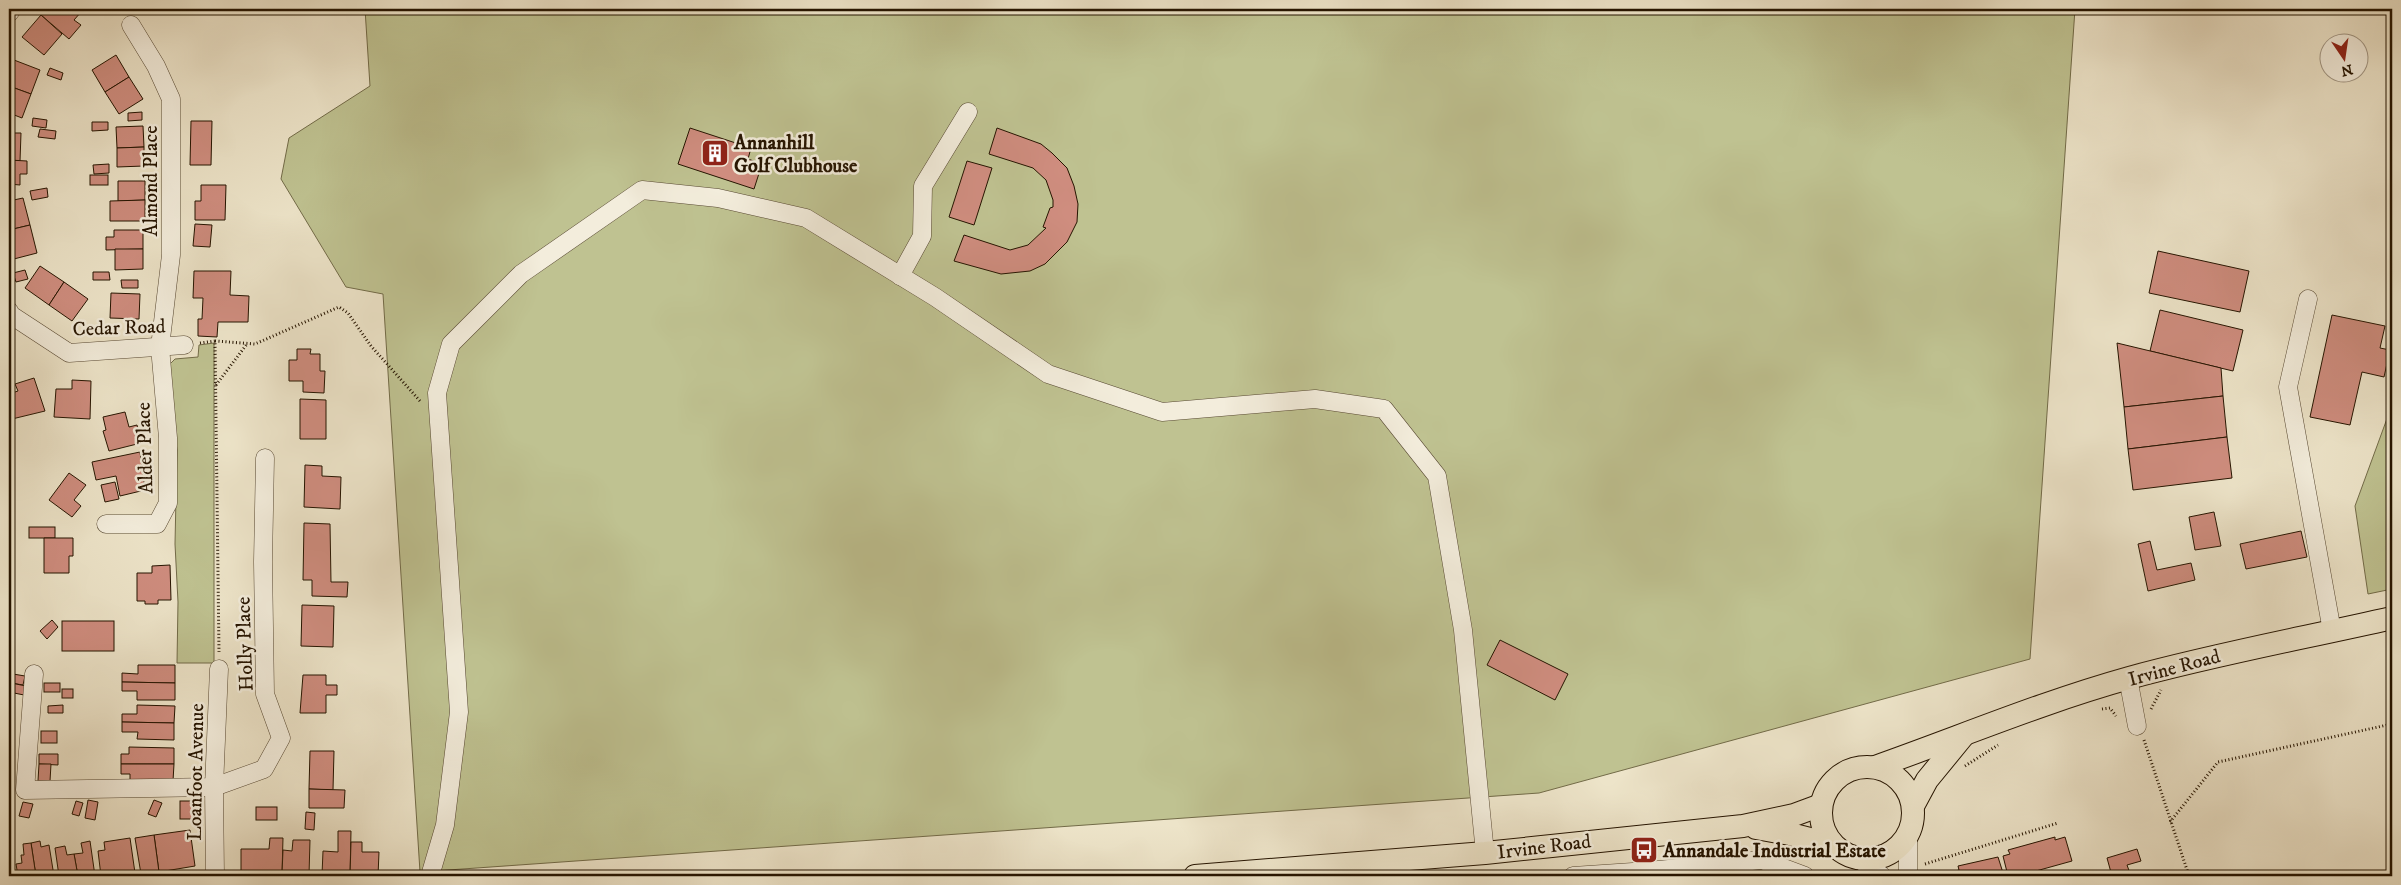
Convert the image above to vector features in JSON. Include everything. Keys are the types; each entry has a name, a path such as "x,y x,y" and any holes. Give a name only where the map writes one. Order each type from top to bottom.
{"main road":[{"name":"Irvine Road","path":"1875,767 1962,736 2027,710 2128,678 2224,653 2392,618"},
{"path":"1913,806 1927,780 1962,736"},
{"path":"1875,767 1889,772 1909,792 1913,806 1913,821 1908,835 1899,846 1887,855 1873,859 1858,858 1841,851 1833,845 1825,833 1821,820 1821,805 1826,791 1834,780 1853,769 1875,767"},
{"path":"1743,826 1794,815 1821,805"},
{"name":"Irvine Road","path":"1195,876 1485,853 1743,826"},
{"path":"1743,826 1790,834 1833,845"}],"street":[{"path":"9,13 12,9"},
{"name":"Almond Place","path":"131,25 156,66 171,99 170,255 160,347"},
{"path":"900,276 922,236 923,186 968,112"},
{"path":"430,876 445,825 459,712 437,393 451,344 521,274 642,190 718,198 806,218 900,276 1048,374 1162,412 1315,399 1384,409 1437,476 1463,630 1485,853"},
{"path":"2308,299 2288,388 2332,631"},
{"name":"Cedar Road","path":"10,315 69,353 184,345"},
{"name":"Alder Place","path":"106,524 157,524 168,503 168,438 160,347"},
{"name":"Holly Place","path":"34,674 25,790 214,787 264,769 280,738 265,694 263,562 265,458"},
{"name":"Loanfoot Avenue","path":"215,876 214,787 219,669"},
{"path":"2128,678 2137,726"},
{"path":"1908,835 1908,873"},
{"path":"1858,858 1882,876"},
{"path":"1573,876 1721,869 1762,860 1805,876"}],"path":[{"path":"184,345 215,341 255,344 339,307 348,313 371,346 439,422"},
{"path":"215,341 219,669"},
{"path":"216,385 248,344"},
{"path":"2096,710 2110,708 2127,732 2136,731 2137,726"},
{"path":"2170,822 2218,762 2392,724"},
{"path":"2137,726 2144,738 2189,876"},
{"path":"1964,767 2004,741"},
{"path":"1908,873 2058,823"}],"green space":[{"path":"365,9 2075,9 2030,659 1539,793 420,872 383,294 346,287 281,179 289,138 370,86"},
{"path":"214,343 214,663 177,663 178,602 175,544 177,450 166,368 175,359 198,357 199,345"},
{"path":"2392,405 2392,589 2368,594 2355,506"}],"building":[{"path":"46,9 78,9 81,12 74,20 81,25 69,39 41,15"},
{"path":"41,15 62,34 44,55 22,37"},
{"path":"116,55 129,77 105,92 92,70"},
{"path":"14,60 40,70 31,94 9,86 9,75"},
{"path":"50,68 63,73 61,80 47,75"},
{"path":"129,77 143,99 119,114 105,92"},
{"path":"9,86 31,94 22,118 9,113"},
{"path":"142,112 142,120 128,121 128,113"},
{"path":"33,118 47,120 46,128 32,126"},
{"path":"191,121 212,121 211,165 190,165"},
{"path":"92,122 108,122 108,130 92,131"},
{"path":"143,126 144,147 117,148 116,127"},
{"name":"Annanhill Golf Clubhouse","path":"690,128 751,148 748,159 762,164 754,189 678,164"},
{"path":"997,128 1041,144 1067,168 1074,186 1078,204 1077,222 1067,242 1045,264 1030,271 1001,274 954,261 964,235 1010,250 1028,245 1046,228 1043,227 1050,208 1053,207 1053,200 1046,180 1033,168 989,154"},
{"path":"40,129 56,131 55,139 38,137"},
{"path":"9,133 21,133 20,161 9,160"},
{"path":"144,147 144,166 117,167 117,148"},
{"path":"9,160 27,161 27,174 20,174 20,185 9,184"},
{"path":"967,161 992,168 974,225 949,217"},
{"path":"109,164 109,173 94,174 93,165"},
{"path":"90,175 108,175 108,185 90,185"},
{"path":"118,181 145,181 145,200 118,201"},
{"path":"201,185 226,185 225,220 195,220 195,201 201,201"},
{"path":"47,188 48,197 32,200 30,191"},
{"path":"23,198 30,225 9,230 9,201"},
{"path":"145,200 145,221 110,221 110,201"},
{"path":"195,224 212,225 210,247 193,246"},
{"path":"30,225 37,253 10,260 9,230"},
{"path":"114,230 143,230 143,249 106,250 106,237 114,237"},
{"path":"115,249 143,249 143,269 115,270"},
{"path":"2158,251 2249,271 2240,312 2149,293"},
{"path":"40,266 64,282 49,305 25,288"},
{"path":"25,270 28,279 16,282 13,273"},
{"path":"194,271 231,271 230,295 249,296 248,322 218,322 217,337 198,336 198,319 202,319 203,298 193,298"},
{"path":"93,272 109,272 110,280 93,280"},
{"path":"121,280 138,280 138,288 122,288"},
{"path":"64,282 88,299 72,321 49,305"},
{"path":"111,293 140,294 139,319 110,318"},
{"path":"2160,310 2243,330 2233,371 2150,351"},
{"path":"2332,315 2385,326 2380,348 2390,350 2384,377 2362,372 2350,425 2310,417"},
{"path":"2117,343 2221,368 2223,396 2124,407"},
{"path":"297,349 311,349 310,354 320,354 320,371 325,371 324,393 303,392 303,381 289,381 289,360 297,360"},
{"path":"34,378 45,411 12,419 9,408 9,394 18,391 15,384"},
{"path":"72,380 91,381 90,419 54,417 56,389 72,389"},
{"path":"2223,396 2227,437 2128,449 2124,407"},
{"path":"300,399 326,400 326,439 300,439"},
{"path":"125,412 129,427 137,425 141,443 109,451 103,431 106,430 103,417"},
{"path":"2227,437 2232,478 2133,490 2128,449"},
{"path":"140,452 145,490 120,496 116,476 96,480 92,462"},
{"path":"305,465 322,466 322,476 341,477 340,509 304,507"},
{"path":"69,473 86,485 74,500 81,506 72,517 49,500"},
{"path":"115,482 119,499 105,502 101,485"},
{"path":"2214,512 2221,546 2195,550 2189,517"},
{"path":"304,523 330,524 331,582 348,582 347,597 312,596 312,580 303,580"},
{"path":"29,527 55,527 55,538 29,538"},
{"path":"2301,531 2307,557 2246,569 2240,544"},
{"path":"44,538 73,538 73,556 69,556 69,573 44,573"},
{"path":"2150,541 2157,570 2191,563 2195,580 2148,591 2138,544"},
{"path":"170,565 171,600 158,600 158,604 145,604 145,601 137,601 137,573 152,573 152,566"},
{"path":"302,605 334,606 333,647 301,646"},
{"path":"52,620 58,627 47,639 40,631"},
{"path":"62,621 114,621 114,651 62,651"},
{"path":"1500,640 1568,674 1555,700 1487,665"},
{"path":"138,665 175,665 175,683 122,682 122,673 138,674"},
{"path":"13,674 25,676 23,685 11,683"},
{"path":"303,675 326,675 326,685 337,685 337,695 326,695 326,713 300,713"},
{"path":"122,682 175,683 175,700 137,700 137,691 122,691"},
{"path":"11,683 26,686 24,695 9,692"},
{"path":"44,683 60,683 60,692 44,692"},
{"path":"62,689 73,689 73,698 62,698"},
{"path":"63,705 63,713 48,713 48,706"},
{"path":"137,705 175,706 174,723 122,722 122,714 137,714"},
{"path":"122,722 174,723 174,740 137,739 138,732 122,732"},
{"path":"41,731 57,731 57,743 41,743"},
{"path":"129,747 174,748 174,764 121,764 121,754 129,754"},
{"path":"310,751 334,751 333,790 309,789"},
{"path":"39,754 58,754 58,765 39,764"},
{"path":"39,764 51,764 50,781 38,781"},
{"path":"121,764 174,764 173,781 130,781 130,774 121,774"},
{"path":"309,789 345,790 344,808 309,808"},
{"path":"88,800 98,802 95,820 85,818"},
{"path":"154,800 162,803 156,817 148,814"},
{"path":"76,801 83,803 79,816 72,814"},
{"path":"180,801 196,801 196,819 180,819"},
{"path":"23,802 33,804 29,818 19,816"},
{"path":"256,807 277,807 277,820 256,820"},
{"path":"306,812 315,813 314,830 305,829"},
{"path":"190,830 195,866 159,872 154,835"},
{"path":"338,831 351,831 350,876 322,875 323,851 338,852"},
{"path":"154,835 159,872 141,874 135,838"},
{"path":"2055,837 2055,840 2065,837 2072,861 2018,876 2008,876 2003,856 2010,854 2008,850"},
{"path":"130,838 135,873 101,876 98,851 105,850 104,842"},
{"path":"270,838 283,838 282,874 241,874 241,849 269,849"},
{"path":"293,840 310,840 309,875 282,874 283,850 292,851"},
{"path":"40,841 41,847 49,845 54,876 36,876 31,843"},
{"path":"90,841 95,876 78,876 74,854 83,853 81,843"},
{"path":"351,842 362,842 362,852 379,852 378,876 350,876"},
{"path":"31,843 36,876 18,876 16,864 22,863 21,855 24,855 23,844"},
{"path":"65,846 67,855 74,854 78,876 59,876 55,848"},
{"path":"2137,849 2141,861 2127,865 2131,876 2112,876 2107,858"},
{"path":"1998,857 2004,876 1937,876 1959,870 1958,866"}],"place":[{"name":"Annanhill Golf Clubhouse","path":"715,153"},
{"name":"Annandale Industrial Estate","path":"1644,850"}]}
